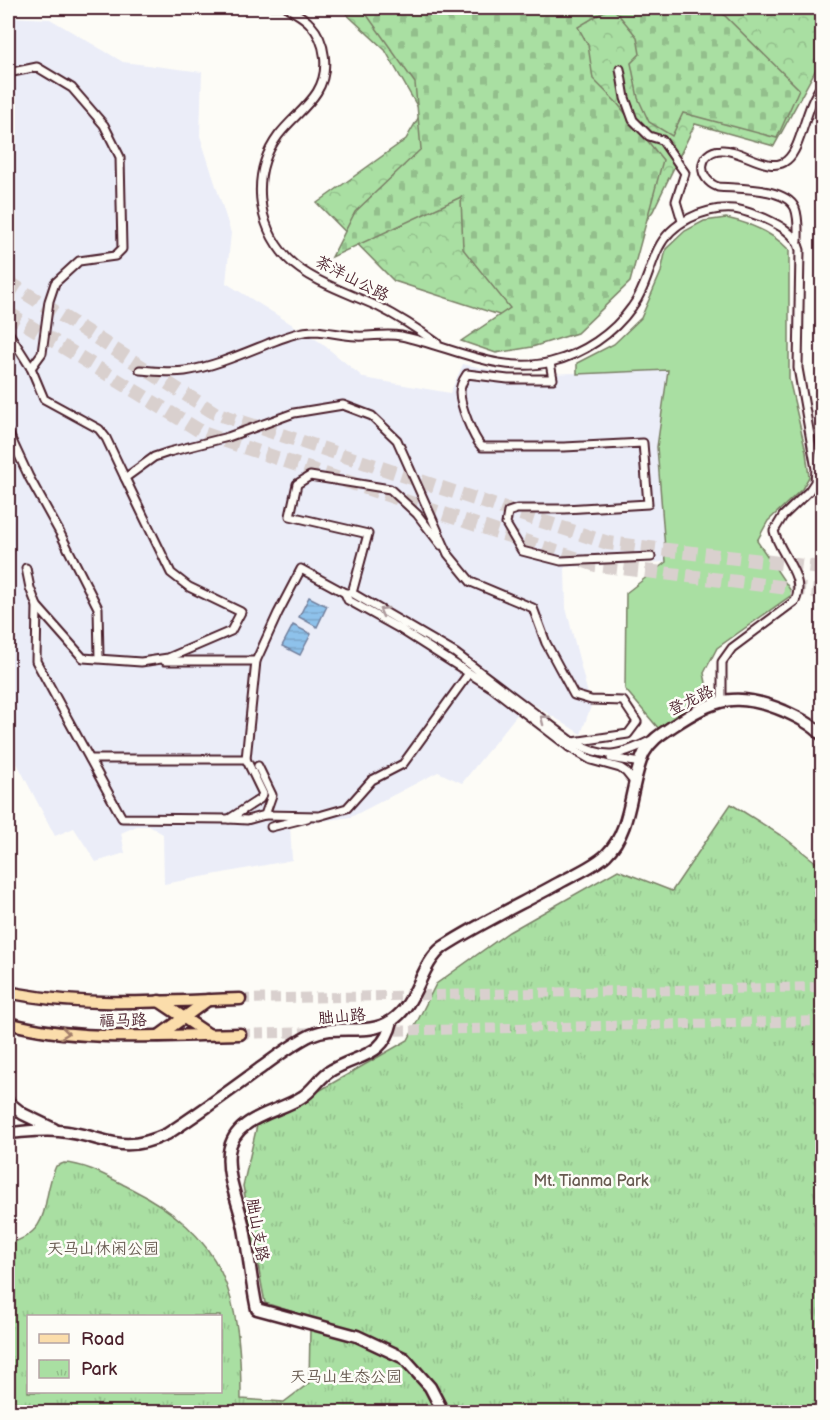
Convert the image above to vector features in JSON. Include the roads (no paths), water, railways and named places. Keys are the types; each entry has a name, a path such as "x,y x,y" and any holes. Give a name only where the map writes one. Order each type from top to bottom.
{"main road":[{"name":"福马路","path":"8,992 34,998 68,1000 240,999"},
{"path":"159,1035 209,1000"},
{"path":"209,1000 201,1007 199,1017 201,1026 209,1034"},
{"path":"158,1001 209,1034"},
{"path":"158,1001 167,1008 170,1017 167,1028 159,1035"},
{"name":"福马路","path":"8,1023 77,1035 240,1034"}],"street":[{"name":"茶洋山公路","path":"288,8 309,22 319,36 325,54 324,73 318,91 277,137 264,165 261,174 260,201 270,232 288,259 321,281 382,308 439,345"},
{"path":"8,73 37,67 72,88 104,125 120,157 122,249 115,256 79,261 55,283 49,301 42,352 31,368"},
{"path":"620,69 625,98 633,120 649,136 662,140 685,173 676,201 682,221"},
{"path":"722,701 722,662 732,648 795,601 798,594 798,582 776,541 774,531 783,516 809,491 815,482 816,469 798,368 800,250 795,208 790,200 777,194 718,187 711,184 704,177 702,168 705,159 711,153 722,149 775,166 784,163 795,152 809,106 822,85"},
{"path":"140,370 186,371 306,332 352,336 380,334 401,336 439,345 491,363 524,365 550,363 587,348 610,332 633,306 659,247 682,221 710,211 734,209 771,221 792,234 798,241"},
{"path":"8,334 31,368 44,399 99,429 106,438 171,573 189,586 242,612 231,631 168,658 141,662"},
{"path":"550,363 553,380 508,379 467,374 462,383 460,395 475,440 482,447 564,447 644,443 648,504 517,509 508,512 506,524 522,551 561,561 651,558"},
{"path":"125,478 154,457 228,437 294,413 343,405 372,416 397,440 448,554"},
{"path":"8,432 98,608 99,658"},
{"path":"509,696 348,600 348,593 368,534 290,516 297,484 310,476 390,489 417,514 471,582 533,608 546,643 574,696 591,700 623,701 637,722 628,734 571,744"},
{"path":"26,567 30,588 37,606 83,658 141,662 256,661"},
{"path":"229,819 260,799 263,794 246,759 256,661 301,569 449,649 591,760 608,759 641,763"},
{"path":"37,606 36,661 122,818 247,820 265,814 319,816"},
{"path":"446,657 449,649"},
{"path":"271,827 347,808 372,780 403,764 469,673"},
{"name":"登龙路","path":"652,740 688,717 722,701 745,698 791,714 815,728 822,735"},
{"path":"608,759 652,740"},
{"path":"392,1021 402,1012 429,963 443,947 607,855 617,843 622,831 641,763 652,740"},
{"path":"90,759 246,759"},
{"path":"608,759 626,772 636,785"},
{"path":"258,766 272,795 265,814"},
{"name":"胐山路","path":"8,1133 57,1131 122,1145 148,1142 167,1134 312,1034 333,1029 376,1029 392,1021"},
{"name":"胐山支路","path":"392,1021 383,1045 331,1070 303,1097 259,1116 243,1126 236,1134 229,1150 230,1170 245,1234 257,1309 357,1335 404,1358 430,1387 443,1413"},
{"path":"8,1102 34,1120 57,1131"}],"water":[{"path":"309,597 327,606 317,627 299,617"},
{"path":"293,625 311,634 300,655 282,646"}],"tunnel":[{"path":"8,282 215,413 608,543 822,568"},
{"path":"8,313 205,434 596,565 822,592"},
{"path":"240,999 822,987"},
{"path":"381,1031 822,1021"},
{"path":"240,1034 318,1032"}],"park label":[{"name":"Mt. Tianma Park","path":"591,1181"},
{"name":"天马山休闲公园","path":"103,1249"},
{"name":"天马山生态公园","path":"346,1377"}]}
